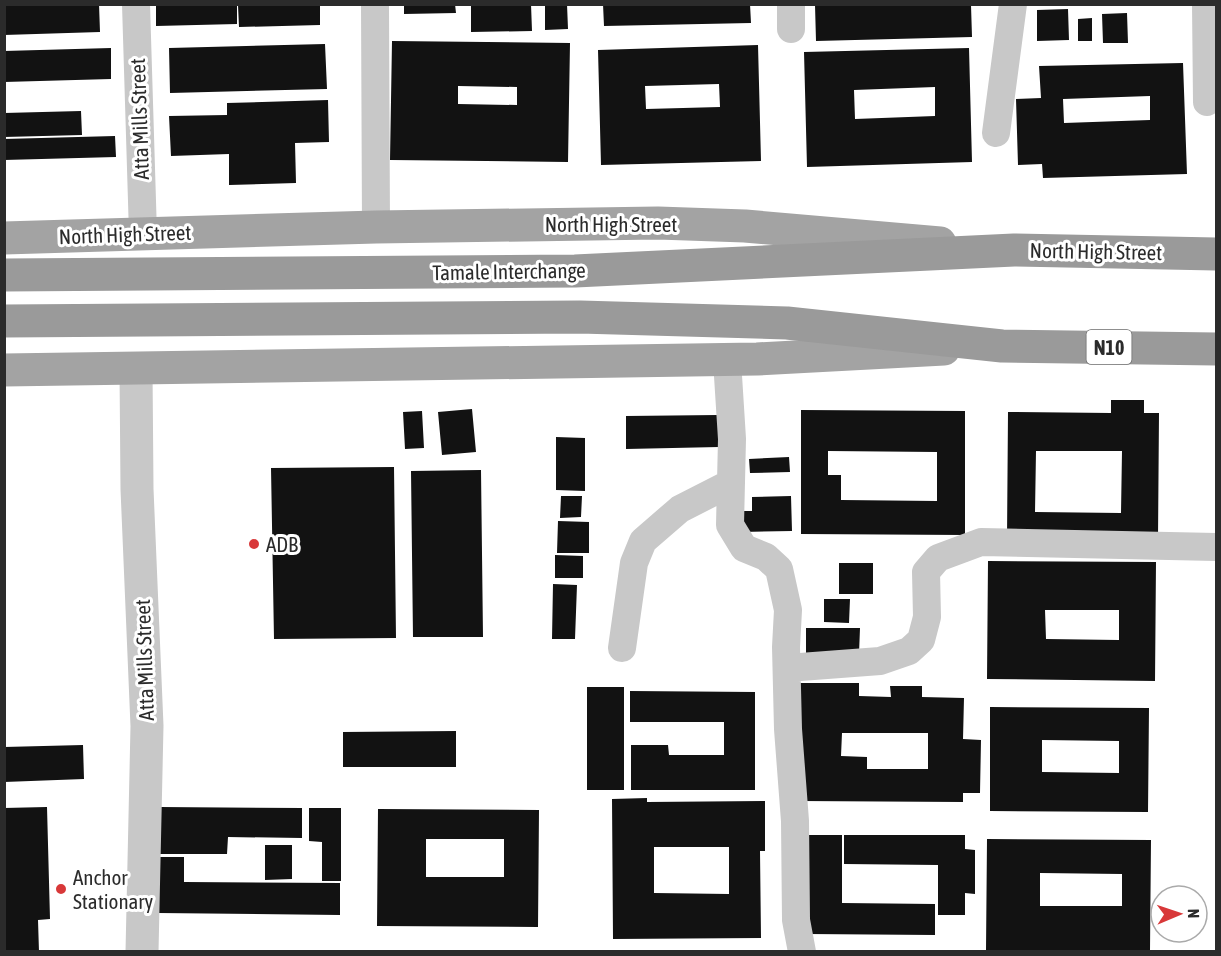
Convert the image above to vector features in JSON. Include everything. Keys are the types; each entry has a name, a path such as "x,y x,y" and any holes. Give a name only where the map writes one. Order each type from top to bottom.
{"highway":[{"name":"North High Street","path":"1014,249 1216,254"},
{"name":"Tamale Interchange","path":"4,275 575,271 1014,249"},
{"path":"4,321 580,317 787,323 1002,346"},
{"name":"N10","path":"1002,346 1216,349"}],"main road":[{"name":"North High Street","path":"4,238 376,227 658,223 745,226 1014,249"},
{"path":"4,370 727,360 1002,346"}],"street":[{"name":"Atta Mills Street","path":"136,4 143,234"},
{"path":"375,4 376,227"},
{"path":"996,133 1013,4"},
{"path":"1206,4 1207,102"},
{"path":"727,360 732,439 730,525 744,548 766,557 779,569 788,610 788,729 795,821 796,920 801,951"},
{"name":"Atta Mills Street","path":"136,369 137,489 147,726 141,951"},
{"path":"622,648 634,563 643,541 680,509 731,483"},
{"path":"787,668 880,661 909,651 921,640 927,617 926,572 938,558 981,542 1216,547"}],"building":[{"path":"4,4 99,4 100,32 4,35"},
{"path":"156,4 237,4 237,24 156,26"},
{"path":"404,4 455,4 456,13 404,14"},
{"path":"471,4 531,4 532,31 471,32"},
{"path":"545,4 567,4 568,29 545,30"},
{"path":"603,4 750,4 751,23 604,26"},
{"path":"238,5 320,5 320,25 239,27"},
{"path":"815,5 971,5 972,37 816,41"},
{"path":"1068,9 1069,40 1037,41 1037,10"},
{"path":"1127,13 1128,43 1103,43 1102,14"},
{"path":"1092,18 1092,41 1078,41 1078,19"},
{"path":"392,41 570,43 568,162 390,160","holes":["458,86 517,87 517,105 458,104"]},
{"path":"325,44 327,89 170,93 169,48"},
{"path":"758,45 761,161 601,165 598,50","holes":["719,84 720,107 646,109 645,86"]},
{"path":"111,48 111,79 4,82 4,51"},
{"path":"969,48 972,162 807,167 804,52","holes":["935,87 935,116 855,119 854,90"]},
{"path":"1183,63 1187,174 1043,178 1042,164 1018,165 1016,99 1041,98 1039,66","holes":["1150,96 1150,120 1064,123 1063,99"]},
{"path":"328,100 329,142 295,143 296,183 229,185 229,154 171,156 169,116 227,115 227,103"},
{"path":"81,111 82,135 4,137 4,113"},
{"path":"115,136 116,157 4,160 4,139"},
{"path":"1111,400 1144,400 1144,413 1159,413 1158,539 1007,539 1008,412 1111,413","holes":["1036,451 1122,451 1121,513 1035,512"]},
{"path":"472,409 476,452 442,455 438,412"},
{"path":"801,410 965,411 965,535 801,534","holes":["828,451 937,452 937,501 841,500 841,475 828,475"]},
{"path":"422,411 424,448 405,449 403,412"},
{"path":"718,415 719,447 626,449 626,416"},
{"path":"556,437 585,438 585,491 556,490"},
{"path":"789,457 790,472 750,473 749,459"},
{"path":"394,467 396,638 274,639 271,468"},
{"path":"481,470 483,637 413,637 411,471"},
{"path":"561,496 582,496 581,517 560,518"},
{"path":"791,496 792,531 741,532 741,511 752,511 752,497"},
{"path":"558,521 589,522 589,553 557,553"},
{"path":"555,555 583,556 583,578 555,578"},
{"path":"988,561 1156,562 1155,681 987,679","holes":["1045,610 1119,610 1119,640 1046,639"]},
{"path":"839,563 873,563 873,594 839,594"},
{"path":"553,584 577,585 575,639 552,639"},
{"path":"824,599 850,599 849,623 824,622"},
{"path":"806,628 860,628 859,654 806,653"},
{"path":"800,683 859,683 859,696 891,697 890,686 922,686 922,697 964,698 963,739 981,740 980,793 963,793 963,802 799,801","holes":["842,733 928,733 928,769 867,769 867,757 841,756"]},
{"path":"587,687 624,687 624,790 587,790"},
{"path":"630,691 755,692 755,790 631,790 631,745 668,745 669,755 724,755 724,722 630,722"},
{"path":"990,707 1149,708 1148,812 990,811","holes":["1042,740 1119,741 1119,773 1042,772"]},
{"path":"456,731 456,767 343,767 343,732"},
{"path":"83,745 84,779 4,782 4,747"},
{"path":"647,798 647,802 765,801 765,851 760,851 761,938 613,939 612,799","holes":["654,847 729,847 729,894 654,893"]},
{"path":"47,807 50,919 38,920 39,952 4,952 4,808"},
{"path":"159,807 302,808 302,838 228,837 227,854 159,854"},
{"path":"309,808 341,808 341,881 322,881 322,842 309,841"},
{"path":"378,809 539,810 538,927 377,926","holes":["426,839 504,839 504,877 426,877"]},
{"path":"808,835 842,835 842,903 935,904 935,935 807,934"},
{"path":"844,835 965,835 965,849 975,850 975,894 965,893 965,915 938,915 938,865 844,864"},
{"path":"987,839 1151,840 1150,950 986,950","holes":["1040,873 1122,874 1122,906 1040,906"]},
{"path":"265,845 292,845 292,879 265,880"},
{"path":"158,857 184,857 184,882 340,883 340,915 158,913"}],"place":[{"name":"ADB","path":"254,544"},
{"name":"Anchor Stationary","path":"61,889"}]}
